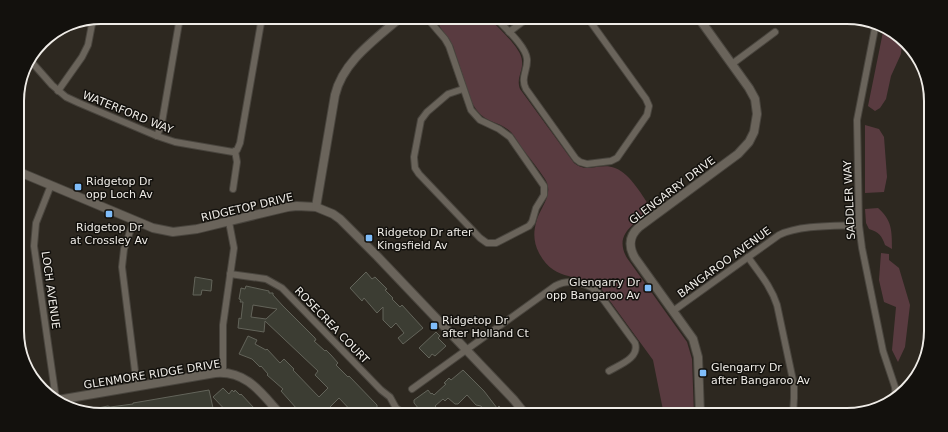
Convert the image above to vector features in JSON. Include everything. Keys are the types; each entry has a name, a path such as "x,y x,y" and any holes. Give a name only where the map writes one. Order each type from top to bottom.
{"street":[{"path":"157,136 162,122 179,24"},
{"path":"233,189 237,162 235,151 239,147 240,143 261,24"},
{"path":"316,207 335,95 339,81 350,63 393,24"},
{"path":"432,24 446,41 450,49 468,104 475,115 483,122 499,129 510,137 541,181 544,188 543,197 536,208 530,225 496,243 487,243 480,238 419,174 415,166 414,158 418,133 423,118 429,110 449,93 463,89"},
{"path":"502,24 523,47 527,55 527,64 523,79 526,89 576,159 585,164 610,161 617,158 647,115 649,106 646,99 592,24"},
{"path":"509,32 520,24"},
{"name":"GLENGARRY DRIVE","path":"700,408 696,348 690,334 633,255 630,246 633,233 639,226 738,154 751,138 755,127 757,119 755,99 750,88 703,24"},
{"path":"58,91 76,67 84,53 92,25"},
{"name":"SADDLER WAY","path":"875,29 857,120 859,225 862,248 883,350 895,391"},
{"path":"732,64 775,32"},
{"name":"WATERFORD WAY","path":"33,64 42,76 58,91 66,97 79,103 157,136 180,143 228,152 235,151"},
{"name":"RIDGETOP DRIVE","path":"24,174 159,230 178,232 197,230 288,207 316,207 325,210 340,219 520,408"},
{"name":"LOCH AVENUE","path":"50,185 37,219 34,246 56,394"},
{"path":"134,220 124,250 122,267 137,387"},
{"path":"223,372 223,325 234,248 229,222"},
{"name":"BANGAROO AVENUE","path":"673,311 785,232 798,229 859,225"},
{"path":"748,258 769,286 777,305 794,384 793,408"},
{"name":"ROSECREA COURT","path":"230,274 266,279 278,285 381,390 390,397 396,408"},
{"path":"412,389 555,286 563,282 572,282 590,287 597,291 636,345 636,352 634,356 609,371"},
{"name":"GLENMORE RIDGE DRIVE","path":"64,399 223,372 238,375 246,379 273,408"}],"shaded area":[{"path":"439,24 495,24 514,44 521,56 522,68 519,78 520,89 574,163 584,168 604,166 621,171 636,186 652,210 628,230 624,236 623,250 627,258 687,342 692,359 694,408 663,408 653,360 602,290 594,284 560,273 545,263 536,246 534,231 547,196 548,185 511,132 485,118 476,109 471,101 453,46"},
{"path":"883,33 902,46 901,54 891,76 886,99 880,108 875,111 868,106"},
{"path":"865,125 879,129 884,137 887,177 884,192 865,193"},
{"path":"878,208 883,212 889,222 892,237 892,249 885,245 878,233 869,229 866,223 865,209"},
{"path":"881,253 889,254 889,260 899,268 910,305 905,347 898,362 892,350 896,307 884,302 879,280"}],"building":[{"path":"366,272 372,279 375,277 387,289 385,290 393,298 392,299 400,307 402,305 423,328 403,344 398,338 404,333 396,323 391,328 383,320 383,307 377,313 364,298 362,301 350,288"},
{"path":"195,277 212,280 211,291 202,290 201,295 193,295"},
{"path":"246,286 273,293 273,295 283,306 315,338 316,340 314,341 325,351 326,350 338,363 336,365 348,377 349,376 377,405 378,408 348,408 339,398 329,408 296,408 281,391 283,389 267,375 268,374 261,366 260,367 252,359 239,354 248,336 257,340 255,344 266,350 267,349 280,363 284,359 319,397 328,388 315,375 318,371 265,321 264,332 238,328 239,318 241,319 243,302 240,302 241,300 239,299 241,288 245,289","holes":["253,305 277,309 266,319 251,317"]},
{"path":"436,332 440,336 438,338 446,346 435,356 432,354 429,358 419,348"},
{"path":"463,370 484,391 497,408 482,408 481,406 476,405 467,395 458,404 455,404 448,398 445,401 443,399 435,406 437,408 418,408 414,403 414,400 428,390 434,395 446,384 444,383 449,378 451,380"},
{"path":"223,388 229,394 232,390 234,392 235,390 240,395 241,394 254,408 223,408 213,397"},
{"path":"209,390 213,408 99,408"}],"place":[{"name":"Ridgetop Dr opp Loch Av","path":"78,187"},
{"name":"Ridgetop Dr at Crossley Av","path":"109,214"},
{"name":"Ridgetop Dr after Kingsfield Av","path":"369,238"},
{"name":"Glenqarry Dr opp Bangaroo Av","path":"648,288"},
{"name":"Ridgetop Dr after Holland Ct","path":"434,326"},
{"name":"Glengarry Dr after Bangaroo Av","path":"703,373"}]}
